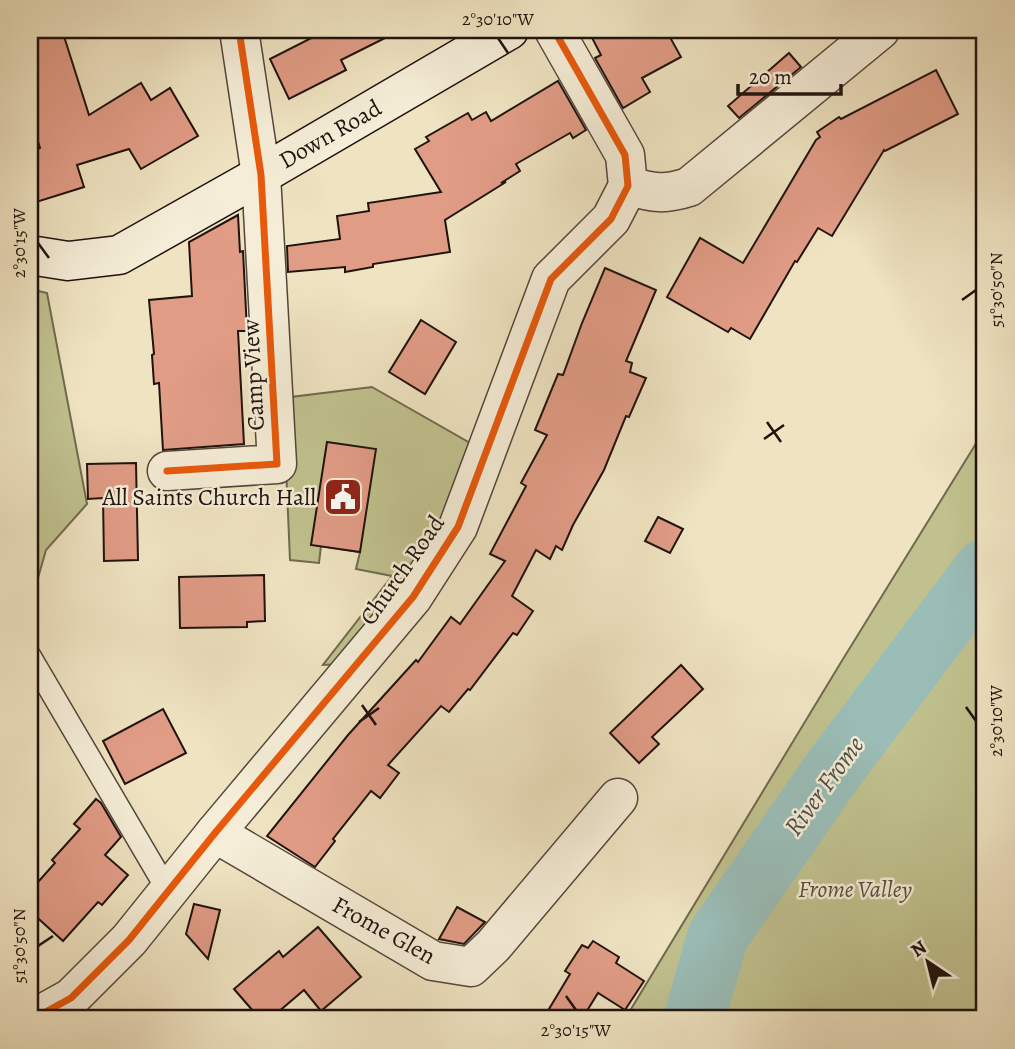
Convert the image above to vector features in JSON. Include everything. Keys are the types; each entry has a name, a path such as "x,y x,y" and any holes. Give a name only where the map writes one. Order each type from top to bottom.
{"street":[{"path":"239,30 261,174"},
{"name":"Down Road","path":"30,255 68,261 119,255 509,30"},
{"path":"554,30 625,155 628,186 668,194 689,187 880,30"},
{"name":"Camp View","path":"167,471 278,464 261,174"},
{"name":"Church Road","path":"33,1019 71,998 129,940 323,695 413,597 458,527 551,279 611,219 628,186"},
{"name":"Frome Glen","path":"215,833 433,961 471,967 494,946 618,798"}],"lane":[{"path":"30,656 168,891"}],"green space":[{"path":"30,289 47,293 87,504 46,550 30,606"},
{"path":"372,387 477,447 447,538 343,664 323,665 392,576 356,569 360,552 321,546 319,563 290,560 283,398"},
{"name":"Frome Valley","path":"985,429 985,1019 625,1019 843,659"}],"building":[{"path":"30,30 62,30 89,115 141,83 151,100 170,88 198,136 141,169 129,149 77,165 84,187 30,204 30,152 40,148 30,116"},
{"path":"327,30 401,30 341,60 346,70 289,99 270,59"},
{"path":"588,30 666,30 681,57 642,78 650,92 623,108 595,58 601,55"},
{"path":"789,53 801,67 739,118 728,106"},
{"path":"936,70 958,114 884,150 832,236 818,228 797,262 795,261 750,339 731,328 728,332 667,297 700,238 743,263 820,137 817,132 839,117 841,119"},
{"path":"558,81 586,130 573,138 570,133 516,164 520,171 445,220 450,252 373,264 373,267 345,272 345,267 288,272 287,246 340,239 337,216 369,211 368,203 441,192 415,149 429,141 426,137 468,113 472,120 486,112 491,121"},
{"path":"238,215 240,252 243,251 247,331 238,331 244,444 163,450 159,383 154,384 149,300 192,296 189,242"},
{"path":"605,268 656,290 626,361 632,363 630,372 646,378 629,417 626,416 604,470 562,550 556,546 550,559 536,550 512,596 533,611 517,635 513,633 470,690 468,689 449,712 441,706 388,765 399,773 380,798 371,791 333,839 335,841 315,867 267,836 348,735 416,660 418,662 451,617 460,624 505,561 490,554 526,486 521,483 547,435 535,430 558,374 563,375"},
{"path":"421,320 456,342 425,394 389,372"},
{"name":"All Saints Church Hall","path":"327,442 376,449 360,552 311,545"},
{"path":"136,463 138,560 104,561 103,498 88,499 87,464"},
{"path":"658,517 683,529 670,553 645,541"},
{"path":"264,575 265,621 247,622 247,627 180,628 179,577"},
{"path":"681,665 703,689 652,737 659,744 639,763 610,733"},
{"path":"163,709 186,753 125,784 103,741"},
{"path":"96,799 121,837 105,855 128,875 102,905 98,902 63,941 30,911 30,891 55,863 52,860 80,829 74,824"},
{"path":"194,904 220,910 208,959 186,934"},
{"path":"457,907 485,922 464,944 439,939"},
{"path":"318,927 361,977 321,1011 304,990 270,1019 260,1019 234,989 279,951 283,957"},
{"path":"593,941 619,957 616,963 644,981 625,1010 598,993 582,1019 565,1019 549,1009 570,974 565,971 582,945 588,948"}],"waterway":[{"name":"River Frome","path":"694,1019 718,936 836,766 985,569"}],"cycle path":[{"path":"167,471 277,464 261,175 239,30"},
{"path":"33,1019 71,998 129,940 413,597 458,527 551,279 611,219 628,186 625,155 554,30"}],"place":[{"name":"All Saints Church Hall","path":"343,497"}]}
